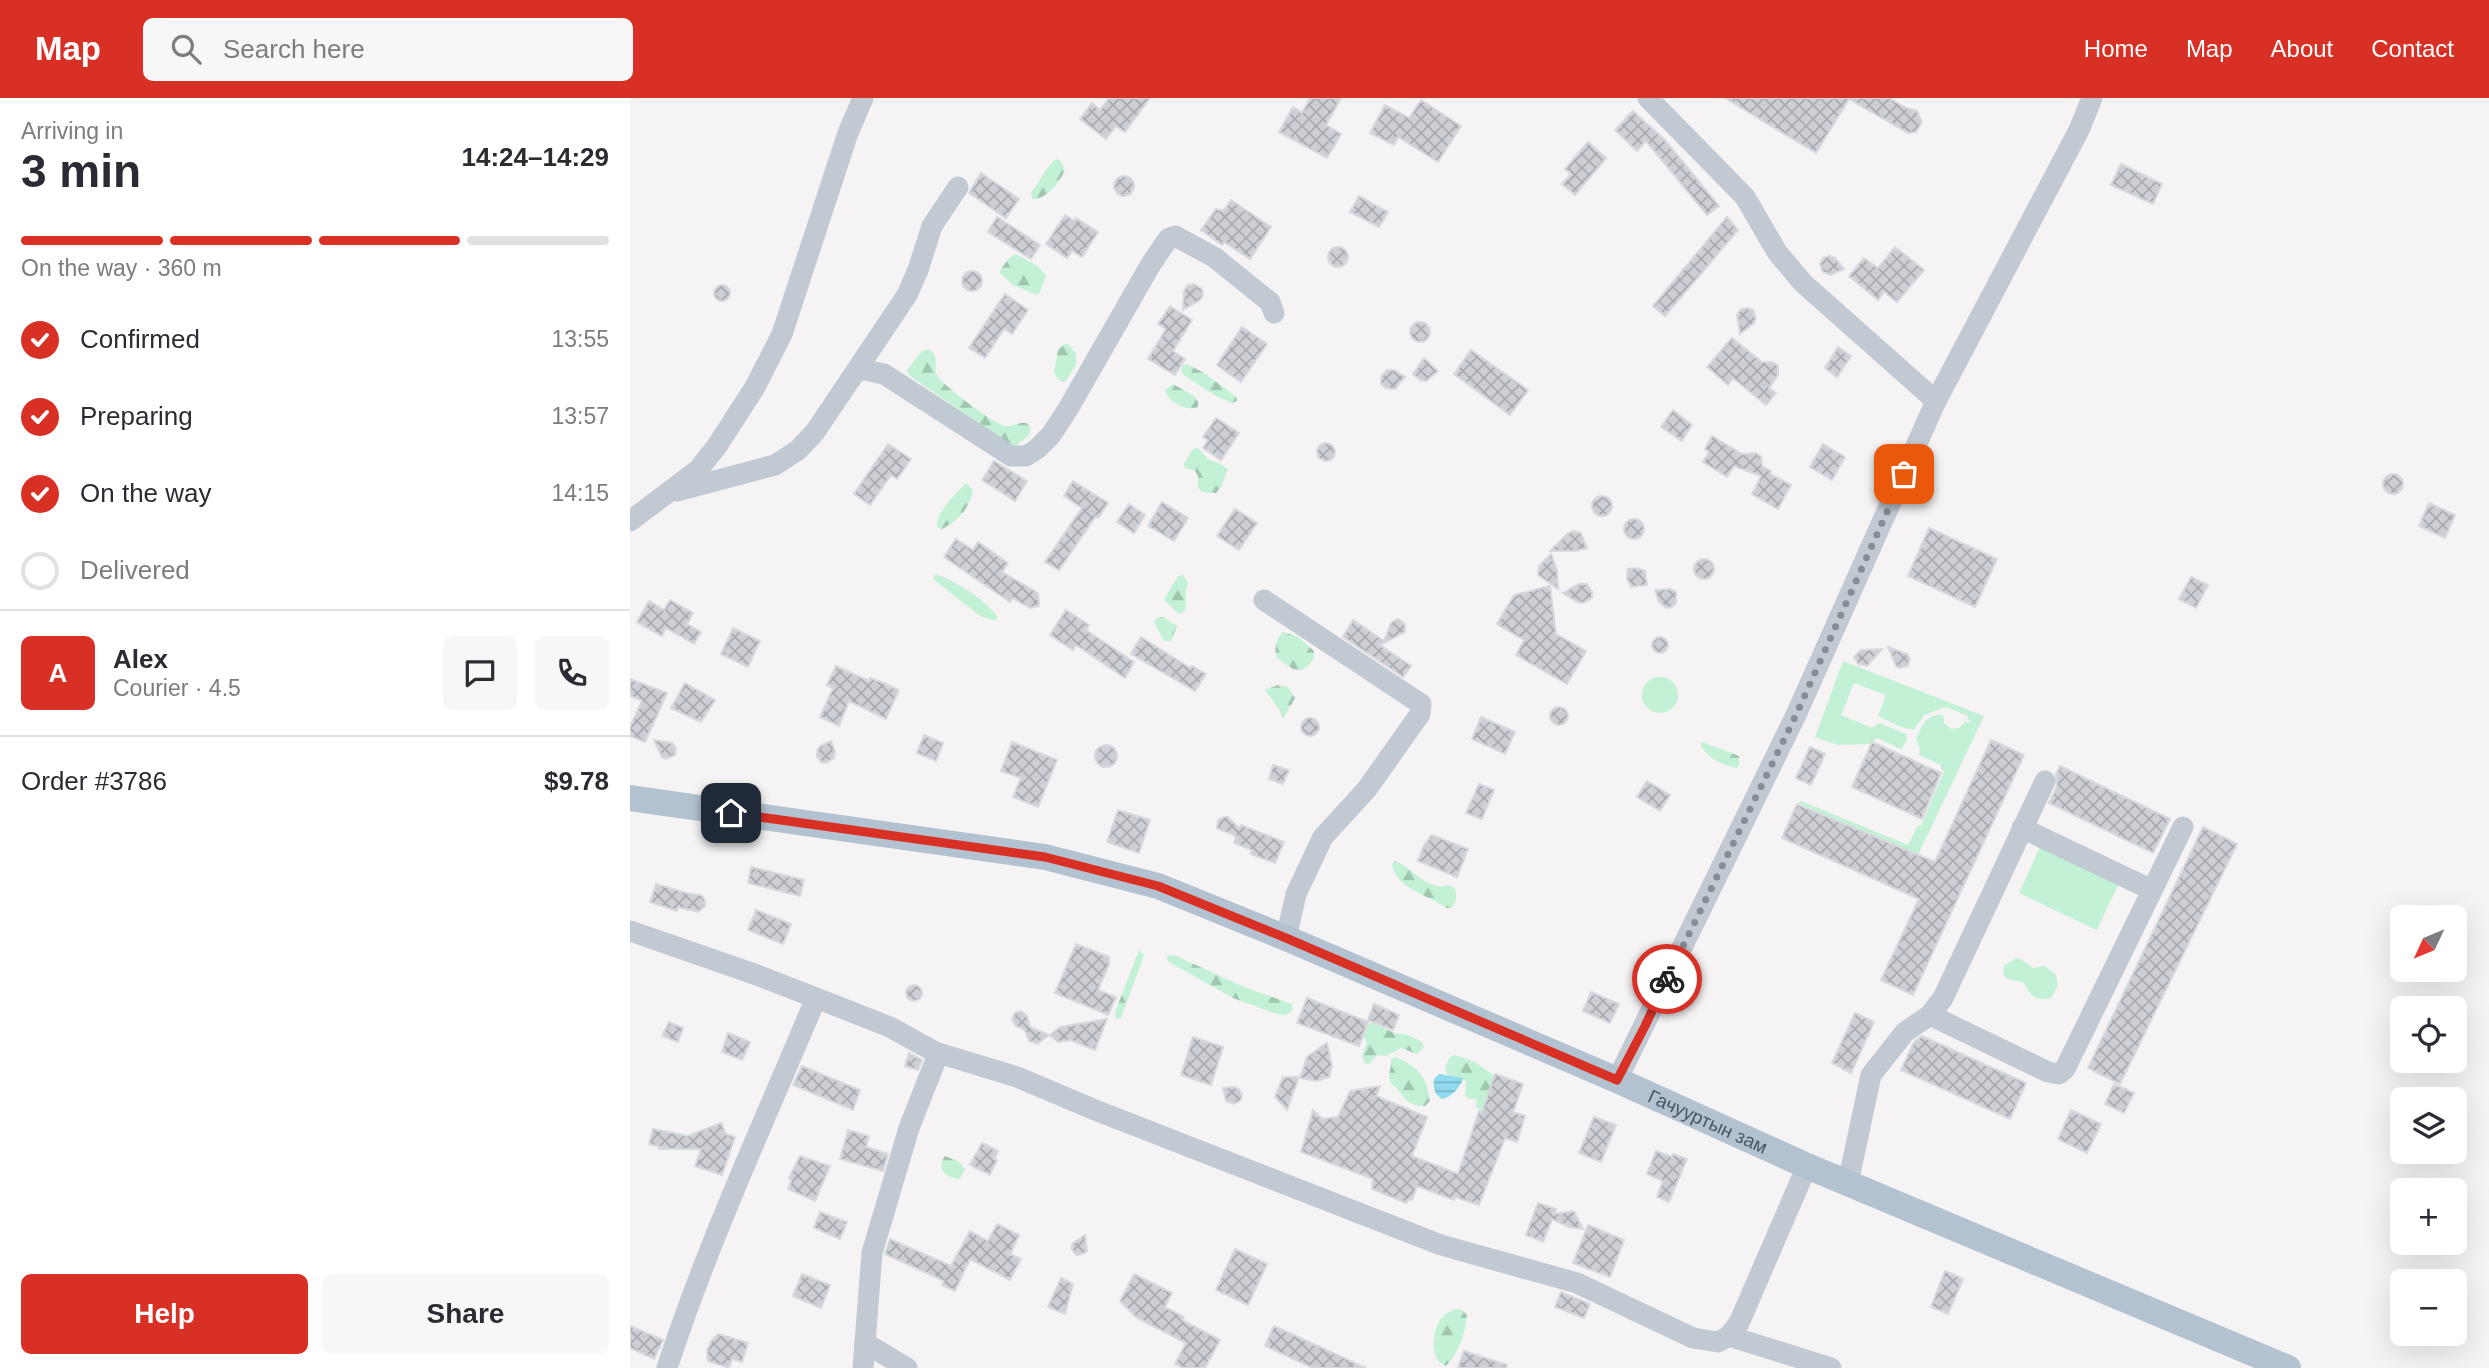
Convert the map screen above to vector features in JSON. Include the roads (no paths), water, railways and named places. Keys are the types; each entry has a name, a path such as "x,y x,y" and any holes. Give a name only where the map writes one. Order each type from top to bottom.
{"main road":[{"name":"Гачууртын зам","path":"630,798 1045,857 1158,886 1617,1080 1807,1166 2288,1368"}],"street":[{"path":"630,521 698,470 755,387 782,334 848,133 863,98"},
{"path":"1648,98 1745,197 1777,253 1803,283 1936,401"},
{"path":"1617,1080 1796,715 1936,401 2079,131 2092,98"},
{"path":"664,495 775,465 798,450 815,432 859,369 906,295 918,270 932,226 958,187"},
{"path":"859,369 884,374 1011,456 1026,456 1051,435 1150,264 1168,239 1175,236 1214,257 1270,302 1273,313"},
{"path":"1264,600 1421,704 1420,714 1367,789 1323,837 1296,894 1286,938"},
{"path":"1848,1183 1871,1074 1905,1032 1930,1015 1943,998 2045,781"},
{"path":"1930,1015 2048,1072 2059,1074 2065,1069 2183,827"},
{"path":"2022,828 2152,890"},
{"path":"630,931 816,998 890,1027 935,1052 1017,1077 1441,1245 1577,1283 1693,1338 1718,1342 1729,1336 1739,1323 1807,1166"},
{"path":"667,1368 682,1322 723,1219 816,998"},
{"path":"863,1368 872,1253 909,1128 935,1062 935,1052"},
{"path":"1729,1336 1831,1368"},
{"path":"865,1343 907,1368"}],"water":[{"path":"1439,1074 1463,1078 1455,1091 1442,1099 1434,1088 1434,1079"}]}
